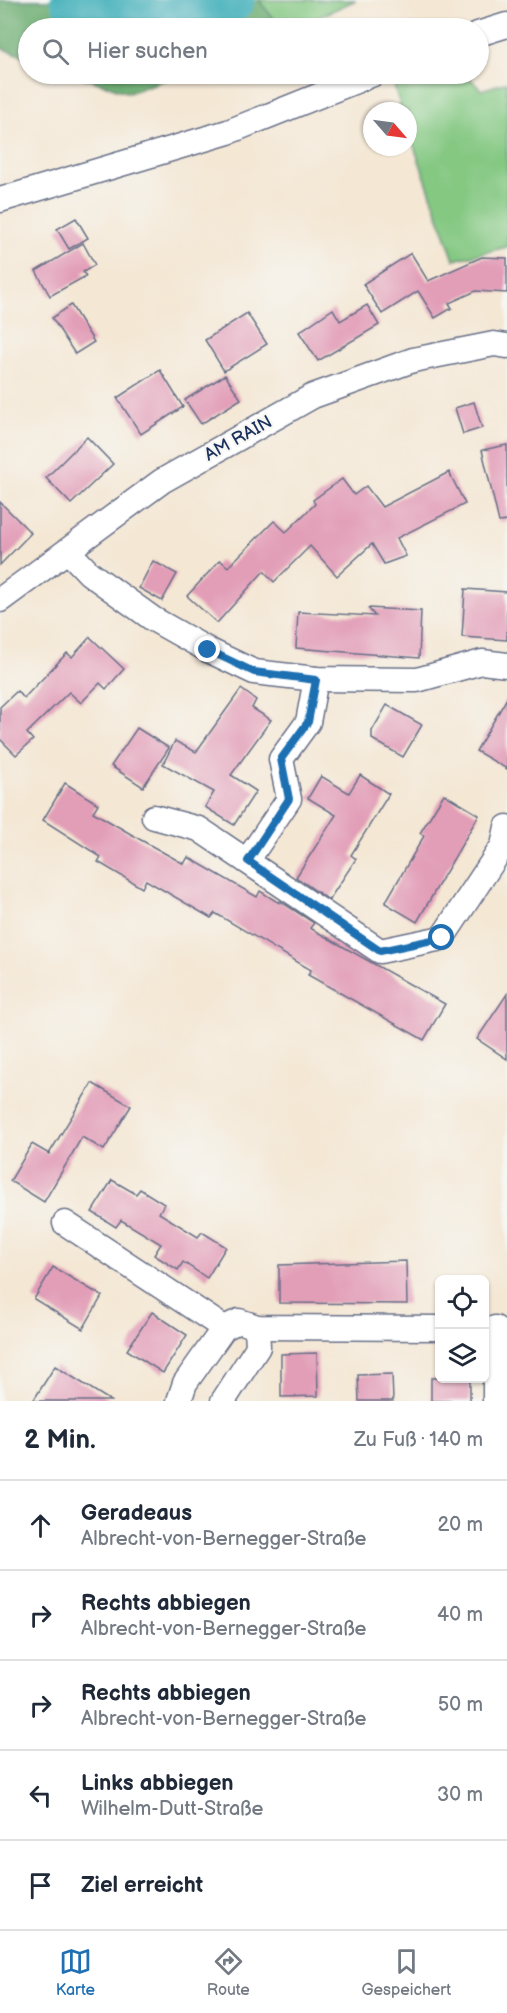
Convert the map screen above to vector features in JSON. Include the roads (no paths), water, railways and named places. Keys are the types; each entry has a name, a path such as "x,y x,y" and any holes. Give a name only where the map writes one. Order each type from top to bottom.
{"street":[{"path":"489,30 507,25"},
{"path":"0,200 22,196 228,132 348,84"},
{"name":"AM RAIN","path":"0,600 162,481 313,396 413,360 494,344 507,346"},
{"path":"68,551 89,573 144,612 208,650 254,672 316,680 417,680 482,662 507,665"},
{"path":"248,861 289,799 281,759 308,722 316,680"},
{"path":"154,818 199,830 380,951 442,938 503,846 507,827"},
{"path":"65,1223 224,1328"},
{"path":"179,1401 185,1383 224,1328 239,1321 257,1327 435,1328"},
{"path":"223,1401 258,1347 257,1327"},
{"path":"495,1401 496,1328"}],"waterway":[{"path":"73,0 137,18"},
{"path":"176,18 232,0"}]}
